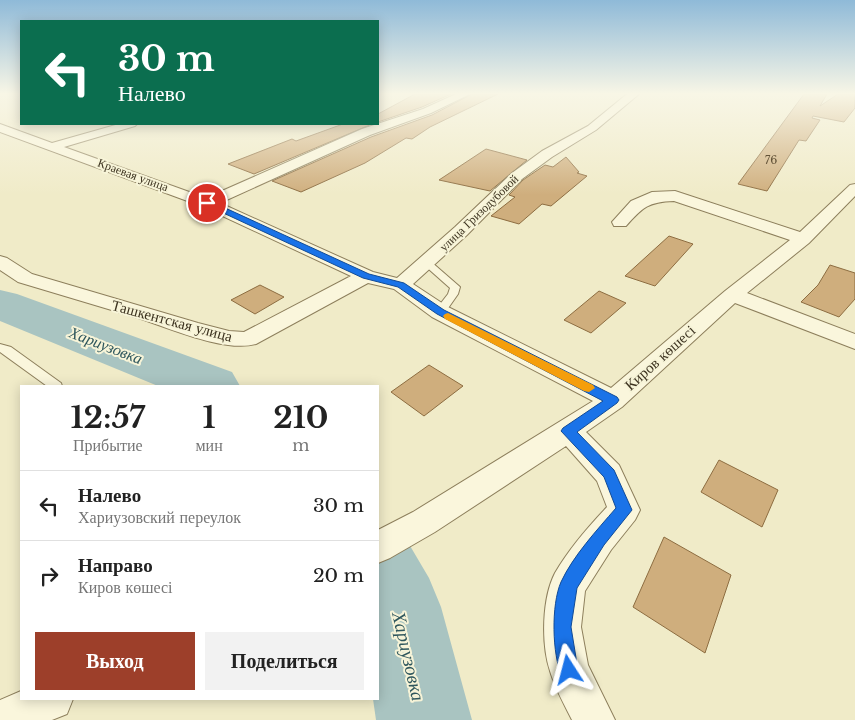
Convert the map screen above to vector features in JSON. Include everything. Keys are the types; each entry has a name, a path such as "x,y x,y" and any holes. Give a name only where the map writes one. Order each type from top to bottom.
{"street":[{"name":"Краевая улица","path":"0,128 207,203 366,276 401,285 440,312 613,400"},
{"path":"54,146 118,128"},
{"path":"207,203 379,128"},
{"name":"улица Гризодубовой","path":"401,285 517,176 547,154 592,128"},
{"name":"Киров көшесі","path":"379,546 424,522 568,431 613,400 732,294 803,239 855,188"},
{"path":"620,222 637,204 652,197 675,196 803,239"},
{"name":"Ташкентская улица","path":"0,262 25,278 61,290 143,313 192,330 229,338 248,339 366,276"},
{"path":"732,294 855,342"},
{"path":"568,431 609,474 624,510 598,539 568,586 562,627 569,670 594,720"}],"lane":[{"path":"426,262 455,287 453,294 440,312"},
{"path":"0,348 7,350 55,385"}],"building":[{"path":"333,128 364,128 254,174 228,164 292,139 296,141"},
{"path":"397,128 429,128 412,139 406,138 365,163 301,192 272,181 371,137"},
{"path":"779,128 815,128 806,141 799,140 767,191 738,184"},
{"path":"486,149 527,160 490,191 439,180"},
{"path":"566,157 579,172 577,173 587,176 551,206 542,204 519,224 491,216 515,197 509,195 523,180 545,165 553,167"},
{"path":"669,236 693,244 655,286 625,276"},
{"path":"830,265 855,273 855,299 839,317 801,302 818,285"},
{"path":"260,285 284,297 255,314 231,300"},
{"path":"599,291 626,303 591,333 564,320"},
{"path":"429,365 463,386 424,416 391,392"},
{"path":"719,460 778,490 762,527 701,492"},
{"path":"664,537 731,575 705,653 633,607"}],"waterway":[{"name":"Хариузовка","path":"0,304 209,385"},
{"name":"Хариузовка","path":"379,568 400,607 424,720"}],"slow traffic":[{"path":"448,316 589,388"}],"route":[{"path":"207,203 252,222 366,276 401,285 440,312 613,400 568,431 609,474 624,510 598,539 568,586 562,627 569,670"}]}
